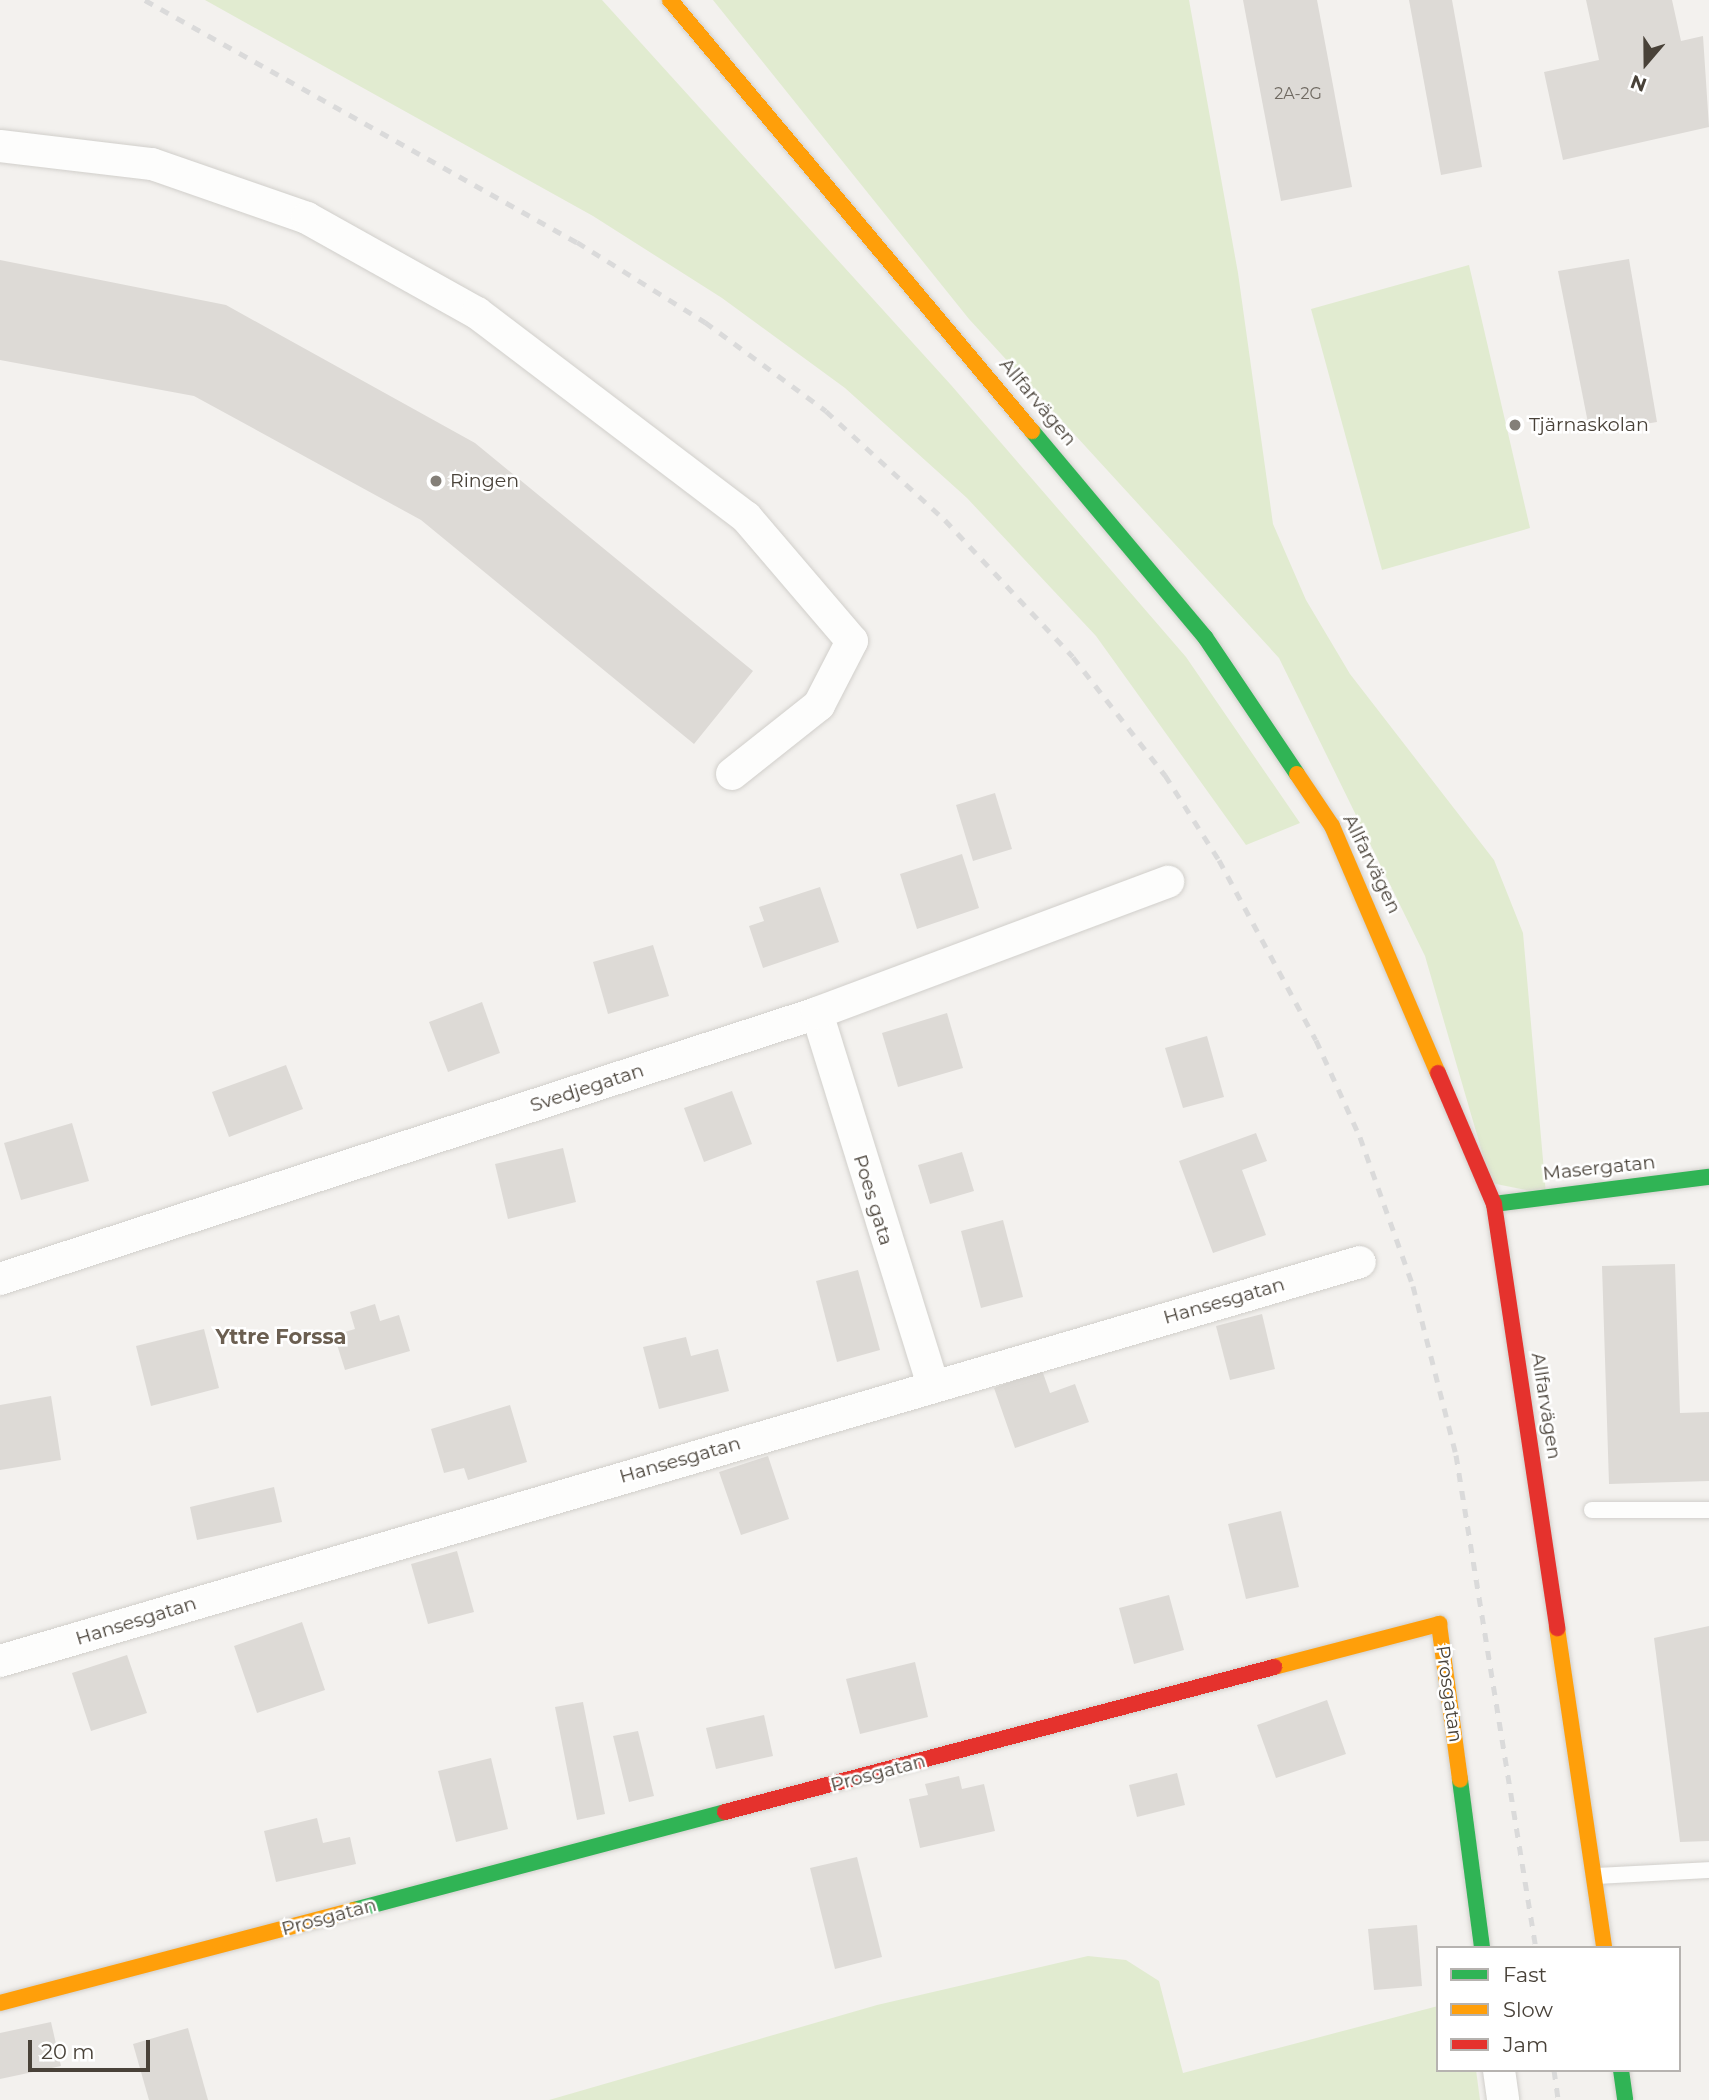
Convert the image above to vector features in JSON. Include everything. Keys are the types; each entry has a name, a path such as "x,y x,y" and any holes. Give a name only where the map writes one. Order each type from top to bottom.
{"street":[{"name":"Allfarvägen","path":"670,0 1205,637 1332,825 1494,1204 1604,1946"},
{"path":"0,146 152,164 307,218 477,313 746,517 852,641 819,705 733,774"},
{"name":"Svedjegatan","path":"0,1279 817,1013 1168,882"},
{"name":"Poes gata","path":"817,1013 933,1385"},
{"name":"Masergatan","path":"1494,1204 1709,1177"},
{"name":"Hansesgatan","path":"0,1661 933,1385 1360,1262"},
{"name":"Prosgatan","path":"0,2003 1439,1624 1482,1946"},
{"path":"1499,2072 1503,2100"},
{"path":"1621,2072 1625,2100"}],"lane":[{"path":"1592,1510 1709,1510"},
{"path":"1595,1876 1709,1870"}],"green space":[{"path":"205,0 602,0 951,385 1186,657 1300,823 1246,845 1096,636 967,498 845,388 722,298 593,216"},
{"path":"713,0 1189,0 1238,273 1273,524 1306,600 1350,674 1494,860 1523,933 1546,1194 1491,1183 1425,956 1279,658 969,319"},
{"path":"1469,265 1530,528 1382,570 1311,309"},
{"path":"1088,1956 1126,1960 1159,1981 1183,2073 1436,2007 1436,2072 1476,2072 1480,2100 549,2100 877,2005"}],"building":[{"path":"1243,0 1317,0 1352,187 1281,201"},
{"path":"1409,0 1452,0 1482,167 1441,175"},
{"path":"1586,0 1672,0 1681,41 1703,36 1709,127 1563,160 1544,72 1599,60"},
{"path":"1629,259 1657,422 1590,433 1558,271"},
{"name":"Ringen","path":"0,260 226,305 475,443 753,671 694,744 421,520 194,396 0,360"},
{"path":"995,793 1012,849 973,861 956,805"},
{"path":"962,854 979,908 917,929 900,874"},
{"path":"820,887 839,942 763,968 749,926 764,921 759,907"},
{"path":"653,945 669,996 608,1014 593,962"},
{"path":"482,1002 500,1053 448,1072 429,1022"},
{"path":"947,1013 963,1068 898,1087 882,1033"},
{"path":"1207,1036 1224,1097 1183,1108 1165,1048"},
{"path":"286,1065 303,1109 229,1137 212,1092"},
{"path":"732,1091 752,1144 704,1162 684,1108"},
{"path":"72,1123 89,1181 21,1200 4,1143"},
{"path":"1256,1133 1267,1161 1242,1170 1266,1235 1213,1253 1179,1161"},
{"path":"563,1148 576,1202 508,1219 495,1164"},
{"path":"962,1152 974,1191 930,1204 918,1165"},
{"path":"1003,1220 1023,1297 981,1308 961,1231"},
{"path":"1675,1264 1680,1413 1709,1412 1709,1481 1609,1484 1602,1266"},
{"path":"858,1270 880,1350 837,1362 816,1281"},
{"path":"375,1304 380,1321 399,1315 410,1351 345,1370 334,1335 355,1329 350,1312"},
{"path":"1262,1314 1275,1369 1230,1380 1216,1326"},
{"path":"204,1329 219,1388 151,1406 136,1346"},
{"path":"686,1337 691,1356 718,1349 729,1391 659,1409 643,1347"},
{"path":"1042,1370 1050,1393 1075,1384 1089,1422 1015,1448 994,1388"},
{"path":"51,1396 61,1460 0,1470 0,1405"},
{"path":"510,1405 527,1462 468,1480 464,1468 444,1473 431,1429"},
{"path":"768,1456 789,1519 741,1535 719,1472"},
{"path":"274,1487 282,1522 197,1540 190,1507"},
{"path":"1281,1511 1299,1587 1246,1599 1228,1524"},
{"path":"457,1551 474,1612 428,1624 411,1564"},
{"path":"1169,1595 1184,1650 1134,1664 1119,1608"},
{"path":"302,1622 325,1690 257,1713 234,1646"},
{"path":"1709,1626 1709,1841 1680,1842 1654,1638"},
{"path":"127,1655 147,1713 91,1731 72,1673"},
{"path":"915,1662 928,1717 860,1734 846,1679"},
{"path":"1327,1700 1346,1754 1276,1778 1257,1725"},
{"path":"583,1702 605,1814 577,1820 555,1707"},
{"path":"764,1715 773,1756 716,1769 706,1728"},
{"path":"638,1731 654,1796 629,1802 613,1736"},
{"path":"491,1758 508,1829 456,1842 438,1771"},
{"path":"1177,1773 1185,1805 1137,1817 1129,1785"},
{"path":"959,1776 962,1789 984,1784 995,1831 920,1848 909,1799 928,1795 925,1784"},
{"path":"317,1818 323,1843 350,1837 356,1864 276,1882 264,1831"},
{"path":"857,1857 882,1957 835,1969 810,1868"},
{"path":"1417,1925 1422,1986 1374,1990 1368,1929"},
{"path":"51,2022 61,2066 0,2079 0,2033"},
{"path":"188,2028 208,2100 149,2100 133,2044"}],"railway":[{"path":"145,0 577,242 705,322 826,411 945,520 1073,657 1165,775 1219,860 1316,1040 1360,1137 1413,1286 1456,1455 1536,1946"},
{"path":"1554,2072 1558,2100"}],"traffic: fast":[{"path":"1032,431 1205,637 1297,774"},
{"path":"1494,1204 1709,1177"},
{"path":"1460,1780 1482,1946"},
{"path":"354,1910 725,1812"},
{"path":"1621,2072 1625,2100"}],"traffic: slow":[{"path":"670,0 1032,431"},
{"path":"1297,774 1332,826 1438,1073"},
{"path":"1274,1667 1439,1624 1460,1780"},
{"path":"1557,1628 1604,1946"},
{"path":"0,2003 354,1910"}],"traffic: jam":[{"path":"1438,1073 1494,1204 1557,1628"},
{"path":"725,1812 1274,1667"}],"place":[{"name":"Tjärnaskolan","path":"1515,425"},
{"name":"Ringen","path":"436,481"}],"district":[{"name":"Yttre Forssa","path":"281,1337"}]}
